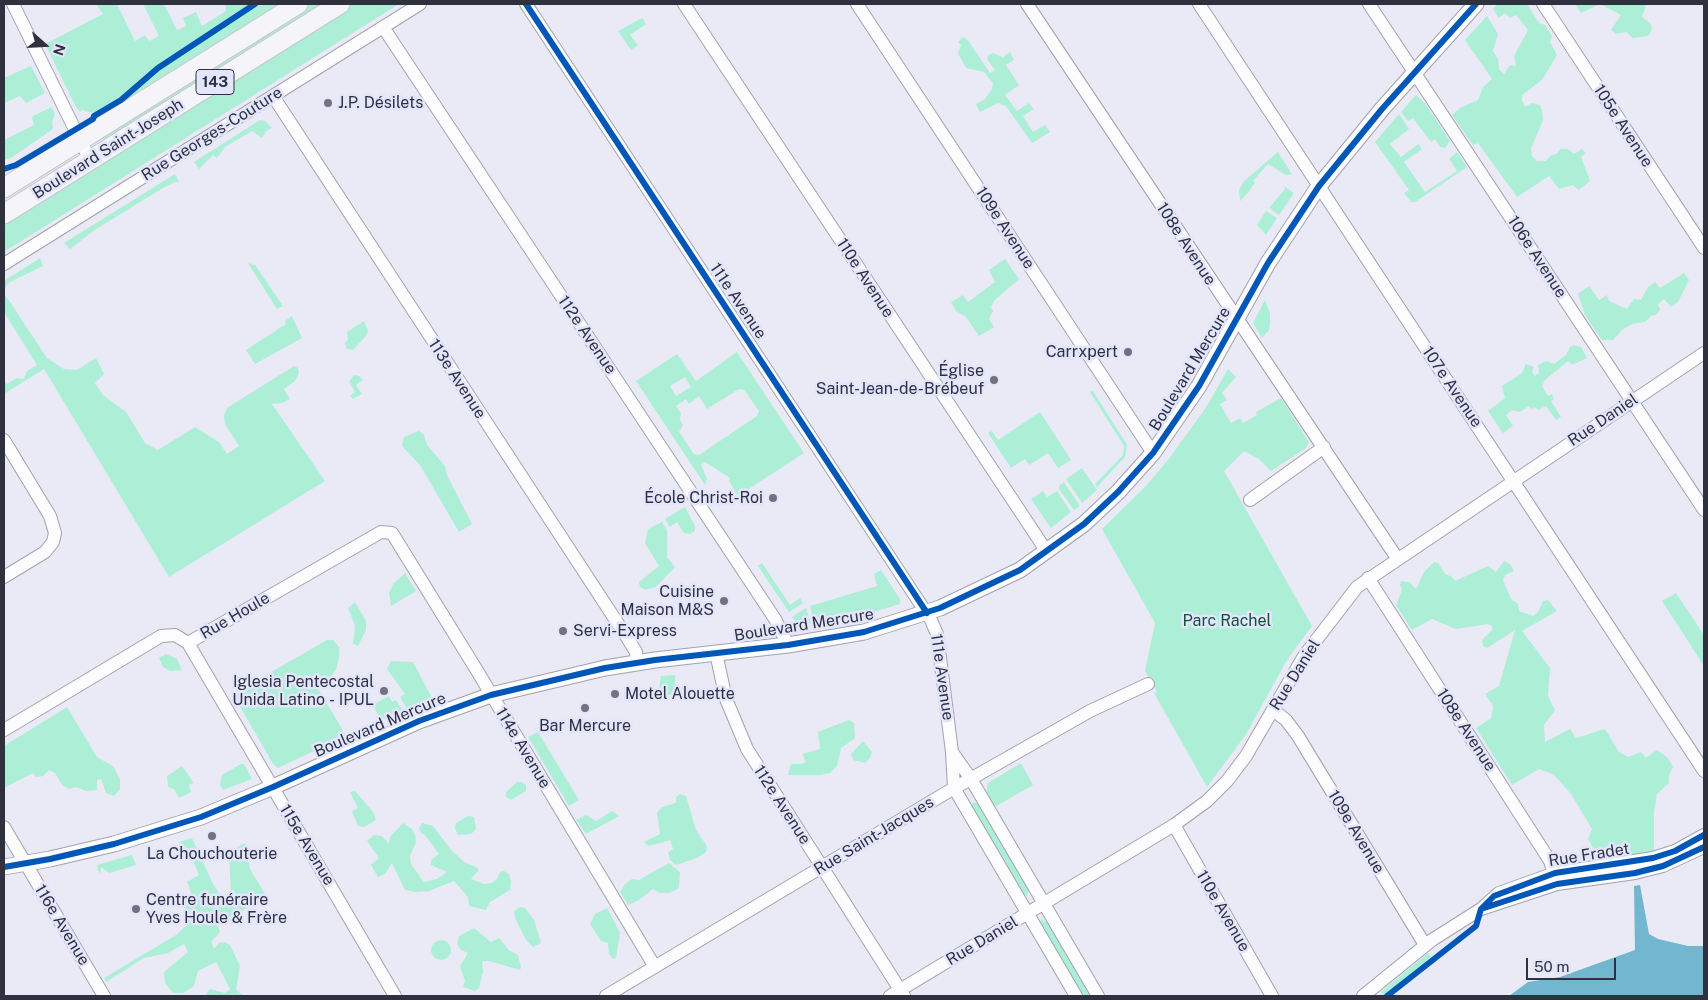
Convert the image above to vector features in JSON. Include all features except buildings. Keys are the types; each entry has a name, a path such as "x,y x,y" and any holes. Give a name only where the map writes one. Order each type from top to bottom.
{"main road":[{"name":"Boulevard Saint-Joseph","path":"4,188 298,4"},
{"name":"Boulevard Saint-Joseph","path":"4,214 340,4"}],"street":[{"path":"13,4 90,160"},
{"name":"Rue Georges-Couture","path":"4,264 420,4"},
{"name":"111e Avenue","path":"526,4 928,613 937,634 952,752 954,788 1076,996"},
{"name":"110e Avenue","path":"684,4 1047,552"},
{"name":"109e Avenue","path":"857,4 1153,453"},
{"name":"108e Avenue","path":"1027,4 1397,558"},
{"name":"107e Avenue","path":"1199,4 1704,770"},
{"name":"106e Avenue","path":"1369,4 1704,510"},
{"name":"Boulevard Mercure","path":"4,867 26,864 109,845 170,827 272,787 419,721 491,695 569,675 638,663 788,645 864,632 928,613 1003,579 1047,552 1084,524 1118,492 1153,453 1199,386 1268,263 1319,186 1415,72 1476,4"},
{"name":"105e Avenue","path":"1543,4 1704,248"},
{"name":"112e Avenue","path":"383,27 771,612 788,645"},
{"name":"113e Avenue","path":"272,96 628,639 636,652 638,663"},
{"name":"Rue Daniel","path":"898,994 1174,825 1207,801 1227,781 1253,746 1304,656 1352,593 1368,578 1704,353"},
{"path":"4,440 50,516 55,533 53,542 45,552 4,577"},
{"path":"1250,500 1324,447"},
{"name":"Rue Houle","path":"4,730 161,636 175,635 188,643 381,532 389,532"},
{"name":"114e Avenue","path":"389,532 396,537 654,968"},
{"name":"108e Avenue","path":"1368,578 1550,861 1556,879"},
{"name":"115e Avenue","path":"188,643 395,996"},
{"name":"112e Avenue","path":"716,653 726,699 739,734 898,994"},
{"name":"Rue Saint-Jacques","path":"606,996 954,788 1090,711 1148,684"},
{"name":"109e Avenue","path":"1273,710 1286,720 1298,736 1426,944"},
{"name":"111e Avenue","path":"952,752 971,779 1098,996"},
{"name":"110e Avenue","path":"1174,825 1272,996"},
{"name":"116e Avenue","path":"4,827 104,996"},
{"name":"Rue Fradet","path":"1363,996 1426,944 1481,909 1499,893 1653,858 1675,851 1704,835"},
{"name":"Rue Fradet","path":"1556,879 1642,872 1670,864 1704,847"}],"green space":[{"path":"96,4 117,4 135,41 145,35 149,41 159,36 143,4 164,4 177,30 186,26 183,18 196,12 202,26 226,11 225,4 250,4 163,62 125,94 94,113 82,110 80,112 45,44 103,14"},
{"path":"261,4 279,4 128,98 137,87 163,67 244,12"},
{"path":"311,4 325,4 103,140 103,134"},
{"path":"352,4 399,4 4,252 4,223"},
{"path":"1497,4 1527,4 1539,23 1545,25 1552,36 1550,42 1557,55 1542,80 1522,95 1522,100 1525,107 1532,103 1540,105 1542,111 1543,120 1531,149 1532,156 1537,161 1546,161 1551,155 1556,154 1561,149 1568,149 1574,154 1582,149 1586,153 1581,157 1590,181 1579,190 1573,185 1559,189 1549,176 1517,197 1478,143 1473,145 1452,115 1460,108 1478,100 1483,87 1492,79 1465,40 1487,16 1498,34 1493,51 1498,59 1499,69 1504,74 1510,65 1516,66 1514,56 1528,30 1516,15 1510,18 1505,13 1499,18 1493,9"},
{"path":"1575,4 1600,4 1581,13"},
{"path":"1600,4 1646,5 1642,17 1651,24 1652,30 1648,36 1633,38 1626,32 1616,34 1611,30 1621,15"},
{"path":"642,18 646,24 630,35 638,45 631,50 618,31"},
{"path":"963,37 967,39 990,73 995,70 987,59 988,55 993,53 1003,57 1010,52 1014,60 1006,65 1019,85 1005,95 1017,111 1029,103 1034,109 1023,116 1033,132 1045,125 1050,132 1032,143 1006,106 998,103 980,112 976,104 985,99 992,89 993,83 984,72 966,68 958,53 961,45 958,42"},
{"path":"31,66 45,93 26,103 20,96 4,103 4,78"},
{"path":"1416,95 1425,103 1450,141 1445,148 1440,147 1435,139 1431,142 1413,118 1408,121 1401,112"},
{"path":"52,107 55,115 52,122 53,129 11,158 4,160 4,140 34,125 33,116"},
{"path":"1399,114 1409,129 1390,144 1401,157 1418,144 1422,149 1404,162 1425,192 1457,171 1449,159 1457,152 1467,167 1415,202 1411,202 1404,193 1409,190 1375,142"},
{"path":"260,120 265,121 272,128 266,131 262,138 252,131 225,147 217,158 213,155 199,169 194,162"},
{"path":"1278,152 1292,174 1286,175 1268,164 1253,181 1255,183 1240,201 1239,190 1243,182"},
{"path":"175,174 179,182 163,188 96,229 70,249 64,243"},
{"path":"1284,186 1294,193 1279,215 1269,208 1285,189"},
{"path":"1266,211 1277,218 1266,235 1257,225"},
{"path":"40,258 43,266 8,283 4,290 4,281"},
{"path":"1005,259 1019,279 995,300 991,307 993,311 989,319 994,327 979,336 966,317 956,311 951,302 963,295 968,302 995,282 989,270"},
{"path":"248,263 255,265 283,306 277,309"},
{"path":"1684,273 1689,280 1678,302 1671,307 1664,299 1658,304 1660,310 1656,315 1651,316 1645,322 1632,324 1622,330 1613,340 1602,340 1585,315 1578,294 1589,286 1599,300 1607,295 1609,301 1627,309 1634,299 1641,300 1648,287 1655,282 1660,288"},
{"path":"4,293 47,358 64,369 77,370 96,358 104,374 95,383 103,395 126,412 145,443 158,450 195,427 219,442 227,454 239,446 225,424 224,416 227,408 294,366 298,368 299,374 295,381 284,389 290,399 282,403 272,404 325,481 169,577 44,369 4,394 4,381 7,384 17,378 24,379 27,371 37,365 4,312"},
{"path":"1265,300 1270,313 1270,323 1269,330 1262,338 1253,323"},
{"path":"292,316 302,338 255,364 246,350 286,324 285,321"},
{"path":"364,321 368,331 366,336 353,350 347,349 345,343 348,339 347,332"},
{"path":"1574,345 1581,347 1587,358 1572,365 1568,361 1545,380 1542,386 1548,396 1552,394 1554,399 1551,401 1561,417 1556,420 1546,406 1538,410 1535,407 1531,409 1529,406 1520,412 1512,410 1506,415 1513,426 1503,433 1488,411 1505,398 1502,386 1522,373 1526,364 1534,367 1532,372 1535,376 1539,373 1538,365 1546,361 1554,364 1566,355 1570,347"},
{"path":"737,352 804,453 738,496 729,481 730,478 705,462 701,465 707,479 705,485 636,381 677,354 696,381","holes":["685,377 691,387 676,396 670,386","739,389 744,390 759,411 757,416 699,455 694,454 679,432 683,425 680,420 681,413 676,406 686,399 689,404 699,396 707,409"]},
{"name":"Parc Rachel","path":"1228,369 1236,377 1222,393 1227,400 1220,404 1231,423 1240,418 1243,423 1257,415 1256,412 1281,398 1309,442 1306,448 1271,471 1259,459 1244,451 1224,471 1312,626 1287,660 1245,736 1207,787 1154,693 1157,692 1145,671 1155,623 1102,529 1146,486 1168,460 1205,409"},
{"path":"354,375 359,376 363,380 356,385 362,394 353,399 350,396 355,392 349,382"},
{"path":"1093,391 1127,445 1125,457 1097,487 1095,484 1123,455 1124,446 1090,392"},
{"path":"1040,412 1071,460 1058,468 1048,453 1029,465 1025,459 1011,468 988,433 992,431 998,440"},
{"path":"419,431 424,435 427,445 445,466 447,475 472,524 459,532 420,465 402,446 404,437"},
{"path":"1082,468 1097,490 1082,503 1066,479"},
{"path":"1064,482 1080,506 1074,510 1059,489 1059,486"},
{"path":"1043,491 1047,497 1057,491 1071,512 1051,528 1031,499"},
{"path":"685,507 695,526 695,531 690,534 684,533 677,522 670,527 665,519"},
{"path":"662,522 667,530 667,557 675,567 656,587 645,590 640,587 639,582 659,566 645,543 648,529"},
{"path":"1504,561 1510,564 1514,571 1505,575 1503,580 1511,599 1518,604 1519,611 1533,616 1538,612 1543,601 1548,600 1557,611 1522,631 1550,668 1548,696 1555,710 1544,725 1545,742 1570,729 1576,738 1605,729 1619,752 1628,757 1641,752 1646,758 1657,750 1668,758 1673,767 1669,775 1669,783 1657,794 1654,812 1654,853 1626,858 1598,856 1588,839 1592,829 1571,794 1554,775 1539,769 1512,785 1476,728 1491,718 1493,706 1485,694 1499,686 1515,630 1487,648 1483,646 1482,640 1493,629 1488,624 1456,629 1432,619 1412,630 1396,605 1402,590 1401,581 1409,582 1416,589 1424,572 1434,562 1438,563 1446,575 1451,576 1455,581 1488,566 1496,572"},
{"path":"762,563 790,605 800,598 803,603 789,612 758,566"},
{"path":"881,570 900,599 900,604 867,614 815,624 810,606 877,586 874,574"},
{"path":"405,573 416,591 391,606 389,593 393,584"},
{"path":"1676,593 1704,635 1704,666 1662,601"},
{"path":"355,602 366,621 366,630 358,646 353,644 355,626 348,608"},
{"path":"806,608 811,624 798,625 792,617"},
{"path":"327,640 333,640 339,647 339,658 336,670 331,676 323,678 322,687 318,688 346,736 278,768 273,764 233,694"},
{"path":"166,654 177,659 182,670 170,671 163,667 159,658"},
{"path":"391,661 413,662 432,698 407,709 400,697 405,694 387,669"},
{"path":"675,675 675,690 670,695 664,695 659,689 661,676"},
{"path":"389,696 392,702 396,700 403,711 381,720 373,705"},
{"path":"67,707 97,757 113,766 120,779 120,789 114,796 106,793 101,779 97,780 97,790 86,791 76,787 69,789 62,785 55,773 49,770 43,776 36,777 33,773 4,788 4,746"},
{"path":"849,720 854,723 855,738 841,748 837,766 830,773 820,775 788,775 791,764 806,762 802,754 820,749 818,732"},
{"path":"538,732 579,800 569,806 528,737"},
{"path":"863,741 872,752 870,758 865,763 853,760 851,754"},
{"path":"1021,763 1033,785 993,808 986,794 988,783"},
{"path":"244,764 252,779 223,790 220,785 222,775"},
{"path":"182,766 194,783 189,785 191,792 179,798 174,789 168,787 167,776"},
{"path":"517,782 522,782 526,785 526,791 511,800 506,797 506,792"},
{"path":"355,791 373,812 376,820 364,827 358,826 352,811 358,808 350,792"},
{"path":"680,794 686,796 696,830 707,846 706,852 697,858 676,865 670,860 668,852 673,849 670,840 649,846 644,842 660,834 657,813 662,807 676,803 676,797"},
{"path":"974,802 979,805 989,820 1029,890 1027,896 1022,894 971,805"},
{"path":"612,811 619,816 586,834 576,820 586,815 596,821"},
{"path":"468,816 474,817 476,829 471,834 458,835 455,828 456,823"},
{"path":"403,823 412,829 415,835 416,842 410,856 411,864 424,882 437,879 447,872 431,865 431,860 439,854 425,835 421,833 419,828 422,823 433,826 451,850 464,862 479,870 471,879 484,884 492,883 497,879 500,872 504,871 509,874 510,890 490,902 486,910 469,906 468,897 454,881 429,891 415,892 405,890 392,863 385,874 378,877 371,865 379,858 367,841 374,835 382,836 389,844 390,837"},
{"path":"192,838 213,884 225,902 231,894 229,852 245,843 250,869 265,894 258,902 217,924 220,932 211,942 214,949 219,943 225,942 230,945 240,966 236,990 244,996 208,996 206,994 210,989 225,993 230,989 216,962 198,971 194,986 183,993 173,993 165,983 164,972 188,952 184,944 168,953 144,958 106,982 104,978 176,935 187,925 188,918 183,904 193,898 187,882 199,875 191,855 183,852 179,842"},
{"path":"132,855 136,865 109,873 101,867 100,874 97,865"},
{"path":"669,863 680,872 679,888 670,893 660,893 653,889 639,900 628,905 620,892 625,884 632,879 639,880"},
{"path":"520,907 525,908 534,920 541,943 533,947 526,940 515,918 514,911"},
{"path":"607,908 620,933 616,958 613,959 609,954 608,943 601,941 590,924 595,914"},
{"path":"1041,919 1048,923 1092,996 1082,996 1040,925"},
{"path":"474,928 491,942 499,938 509,950 518,955 521,967 520,970 489,961 482,961 483,972 479,988 475,991 463,987 465,981 460,966 468,953 461,950 457,944 459,936"},
{"path":"441,940 448,943 451,950 448,957 441,960 434,957 431,950 434,943"},
{"path":"1428,953 1431,957 1384,996 1381,992"}],"water":[{"path":"1640,885 1649,934 1658,939 1688,946 1704,946 1704,996 1509,996 1528,982 1560,977 1635,950 1634,886"}],"cycle path":[{"path":"4,169 16,165 93,119 94,116 121,100 158,68 255,4"},
{"path":"526,4 927,613"},
{"path":"4,867 50,859 114,844 201,817 273,787 419,721 491,695 605,668 655,660 788,645 864,632 940,608 1020,570 1084,524 1118,492 1153,453 1199,386 1268,263 1319,186 1382,109 1476,4"},
{"path":"1387,996 1476,926 1481,909 1494,896 1555,873 1653,858 1675,851 1704,835"},
{"path":"1481,909 1557,884 1635,873 1663,866 1704,847"}],"place":[{"name":"J.P. Désilets","path":"328,103"},
{"name":"Carrxpert","path":"1128,352"},
{"name":"Église Saint-Jean-de-Brébeuf","path":"994,380"},
{"name":"École Christ-Roi","path":"773,498"},
{"name":"Cuisine Maison M&S","path":"724,601"},
{"name":"Servi-Express","path":"563,631"},
{"name":"Iglesia Pentecostal Unida Latino - IPUL","path":"384,691"},
{"name":"Motel Alouette","path":"615,694"},
{"name":"Bar Mercure","path":"585,708"},
{"name":"La Chouchouterie","path":"212,836"},
{"name":"Centre funéraire Yves Houle & Frère","path":"136,909"}]}
